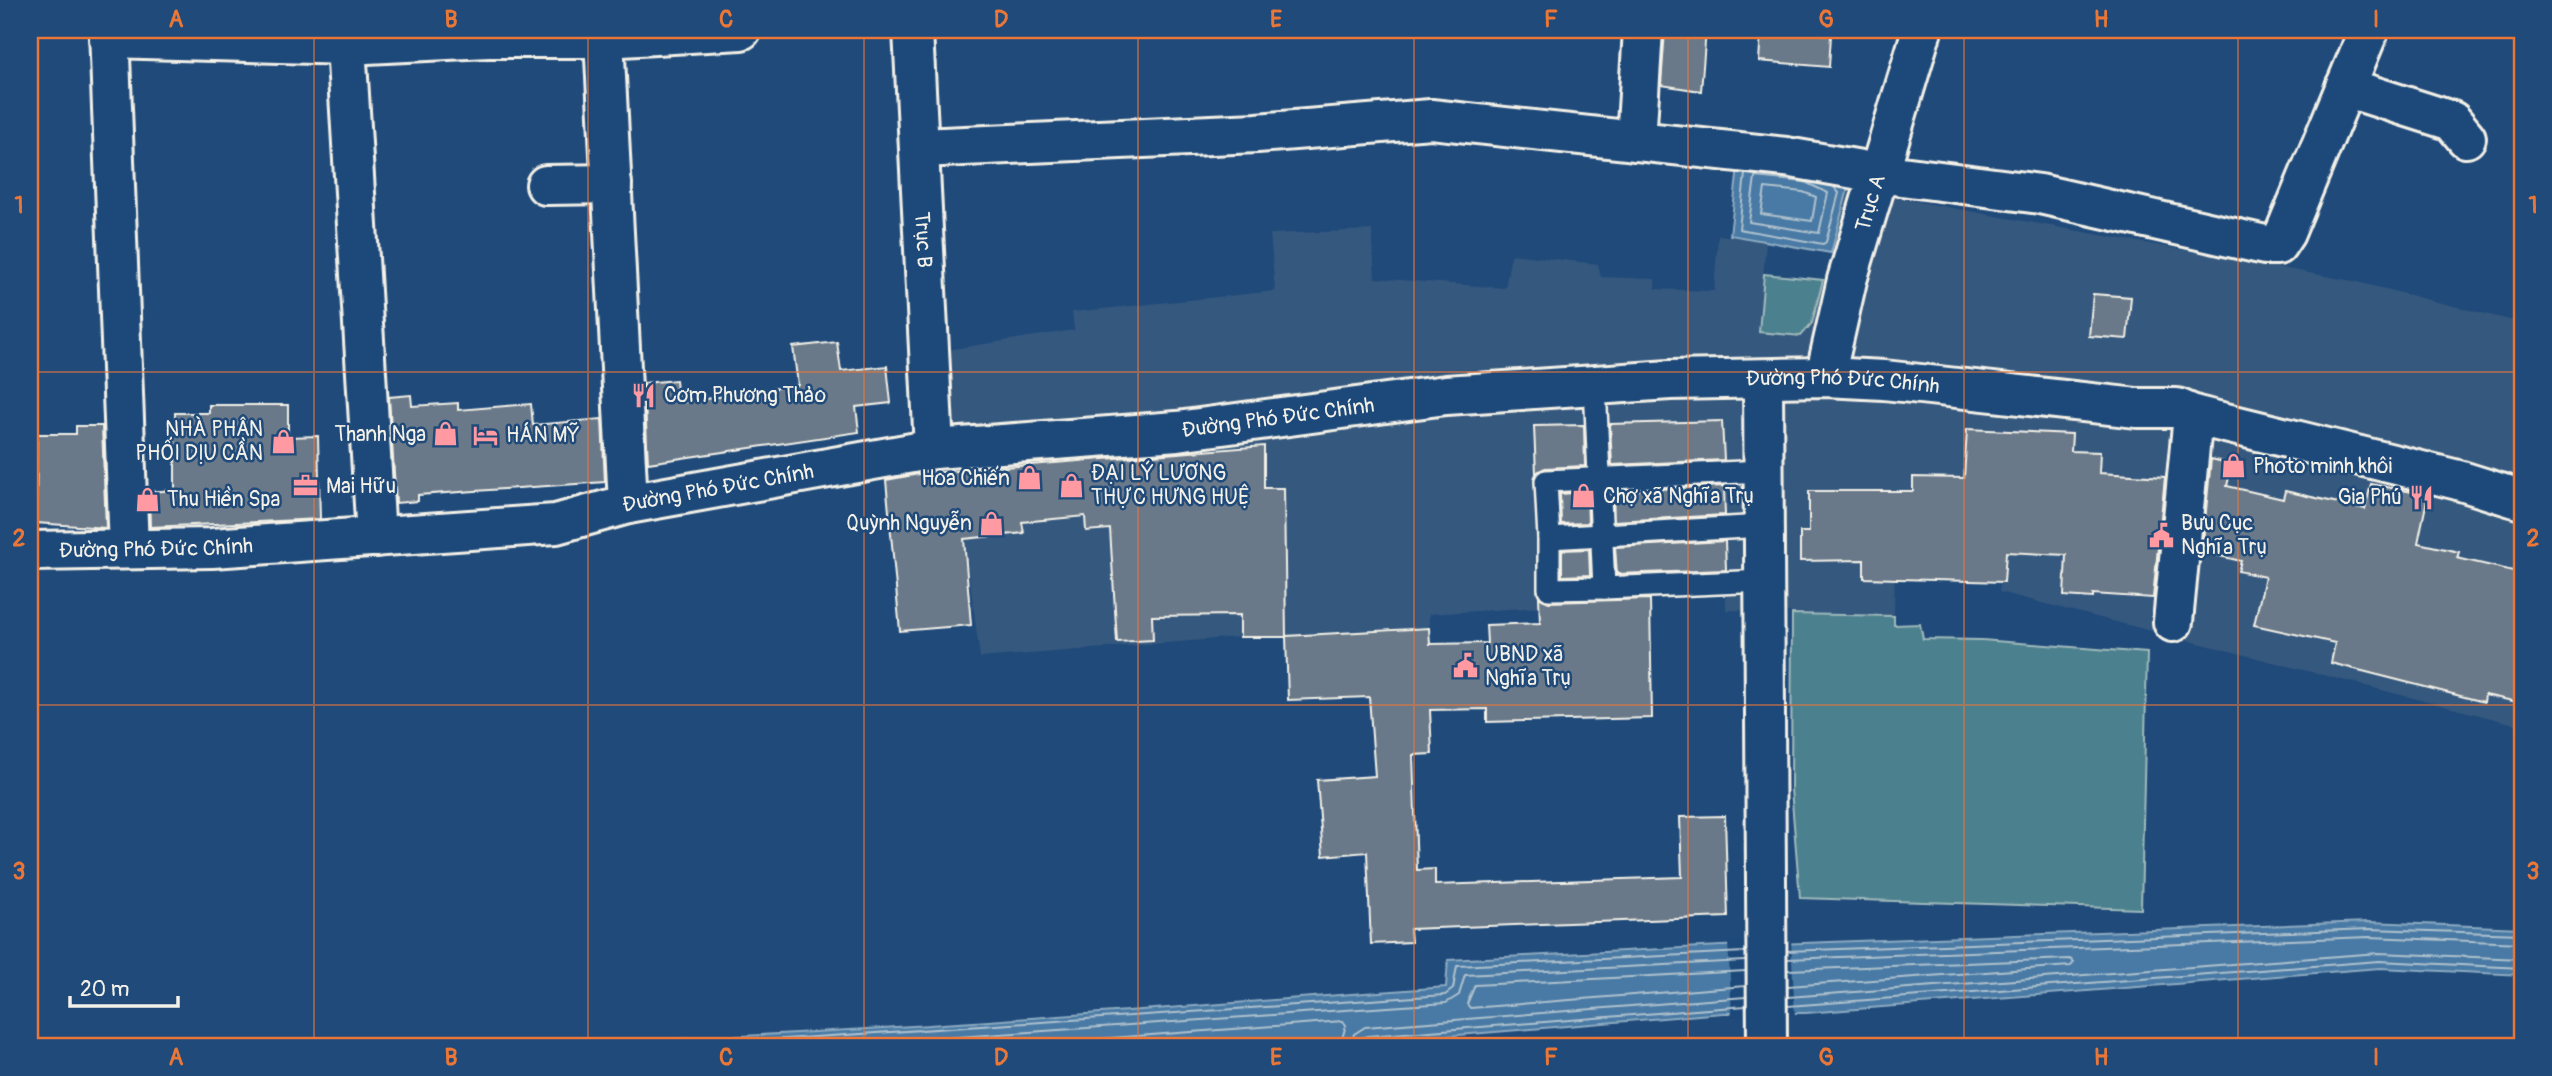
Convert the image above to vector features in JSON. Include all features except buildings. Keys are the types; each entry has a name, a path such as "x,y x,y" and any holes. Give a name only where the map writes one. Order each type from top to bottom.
{"street":[{"path":"129,549 109,34 346,45 488,38 604,38 741,30"},
{"name":"Trục B","path":"913,30 934,449"},
{"path":"1636,141 1643,30"},
{"name":"Trục A","path":"1825,377 1847,280 1855,262 1878,173 1922,30"},
{"path":"920,148 1257,133 1432,118 1786,157 1878,173 2040,194 2265,245 2277,245 2286,233 2369,30"},
{"path":"604,38 628,504"},
{"path":"346,45 376,537"},
{"path":"2346,87 2452,121 2466,138"},
{"path":"546,185 612,184"},
{"name":"Đường Phó Đức Chính","path":"30,551 212,548 556,524 628,504 934,449 1177,431 1446,395 1670,380 1825,377 1884,380 2137,408 2177,408 2193,415 2458,480 2522,500"},
{"path":"1763,380 1767,1046"},
{"path":"2173,622 2193,415"}],"lane":[{"path":"1595,385 1604,588"},
{"path":"1764,471 1546,481 1549,589 1764,581"},
{"path":"1549,538 1764,526"}],"shaded area":[{"path":"1848,189 2353,281 2522,323 2522,726 1999,592 2008,505 1896,503 1894,616 1726,610 1726,588 1540,592 1540,607 1429,614 1429,628 1240,637 980,658 940,351 1074,330 1072,312 1275,291 1270,234 1372,230 1375,278 1505,288 1511,254 1598,264 1601,277 1655,279 1655,289 1714,291 1718,235 1766,241 1759,332 1812,323"}],"green space":[{"path":"1764,274 1823,280 1812,323 1801,336 1759,332"},
{"path":"1792,614 1894,616 1894,625 1920,624 1923,639 1982,640 2147,653 2141,909 1800,898 1791,789"}],"water":[{"path":"1739,159 1832,175 1848,189 1831,253 1730,235"},
{"path":"2369,922 2522,928 2522,975 2380,968 1806,1013 1723,1013 1326,1046 421,1046 549,1044 806,1033 1446,987 1448,960 1721,946"}],"pier":[{"path":"1791,940 1795,1016 1732,1016 1728,942"}],"place":[{"name":"Cơm Phương Thảo","path":"644,395"},
{"name":"Thanh Nga","path":"446,434"},
{"name":"HÁN MỸ","path":"486,435"},
{"name":"NHÀ PHÂN PHỐI DỊU CẦN","path":"283,441"},
{"name":"Photo minh khôi","path":"2233,466"},
{"name":"Hoa Chiến","path":"1030,478"},
{"name":"ĐẠI LÝ LƯƠNG THỰC HƯNG HUỆ","path":"1071,485"},
{"name":"Mai Hữu","path":"306,486"},
{"name":"Chợ xã Nghĩa Trụ","path":"1583,496"},
{"name":"Gia Phú","path":"2422,497"},
{"name":"Thu Hiền Spa","path":"147,499"},
{"name":"Quỳnh Nguyễn","path":"992,523"},
{"name":"Bưu Cục Nghĩa Trụ","path":"2161,535"},
{"name":"UBND xã Nghĩa Trụ","path":"1465,666"}]}
